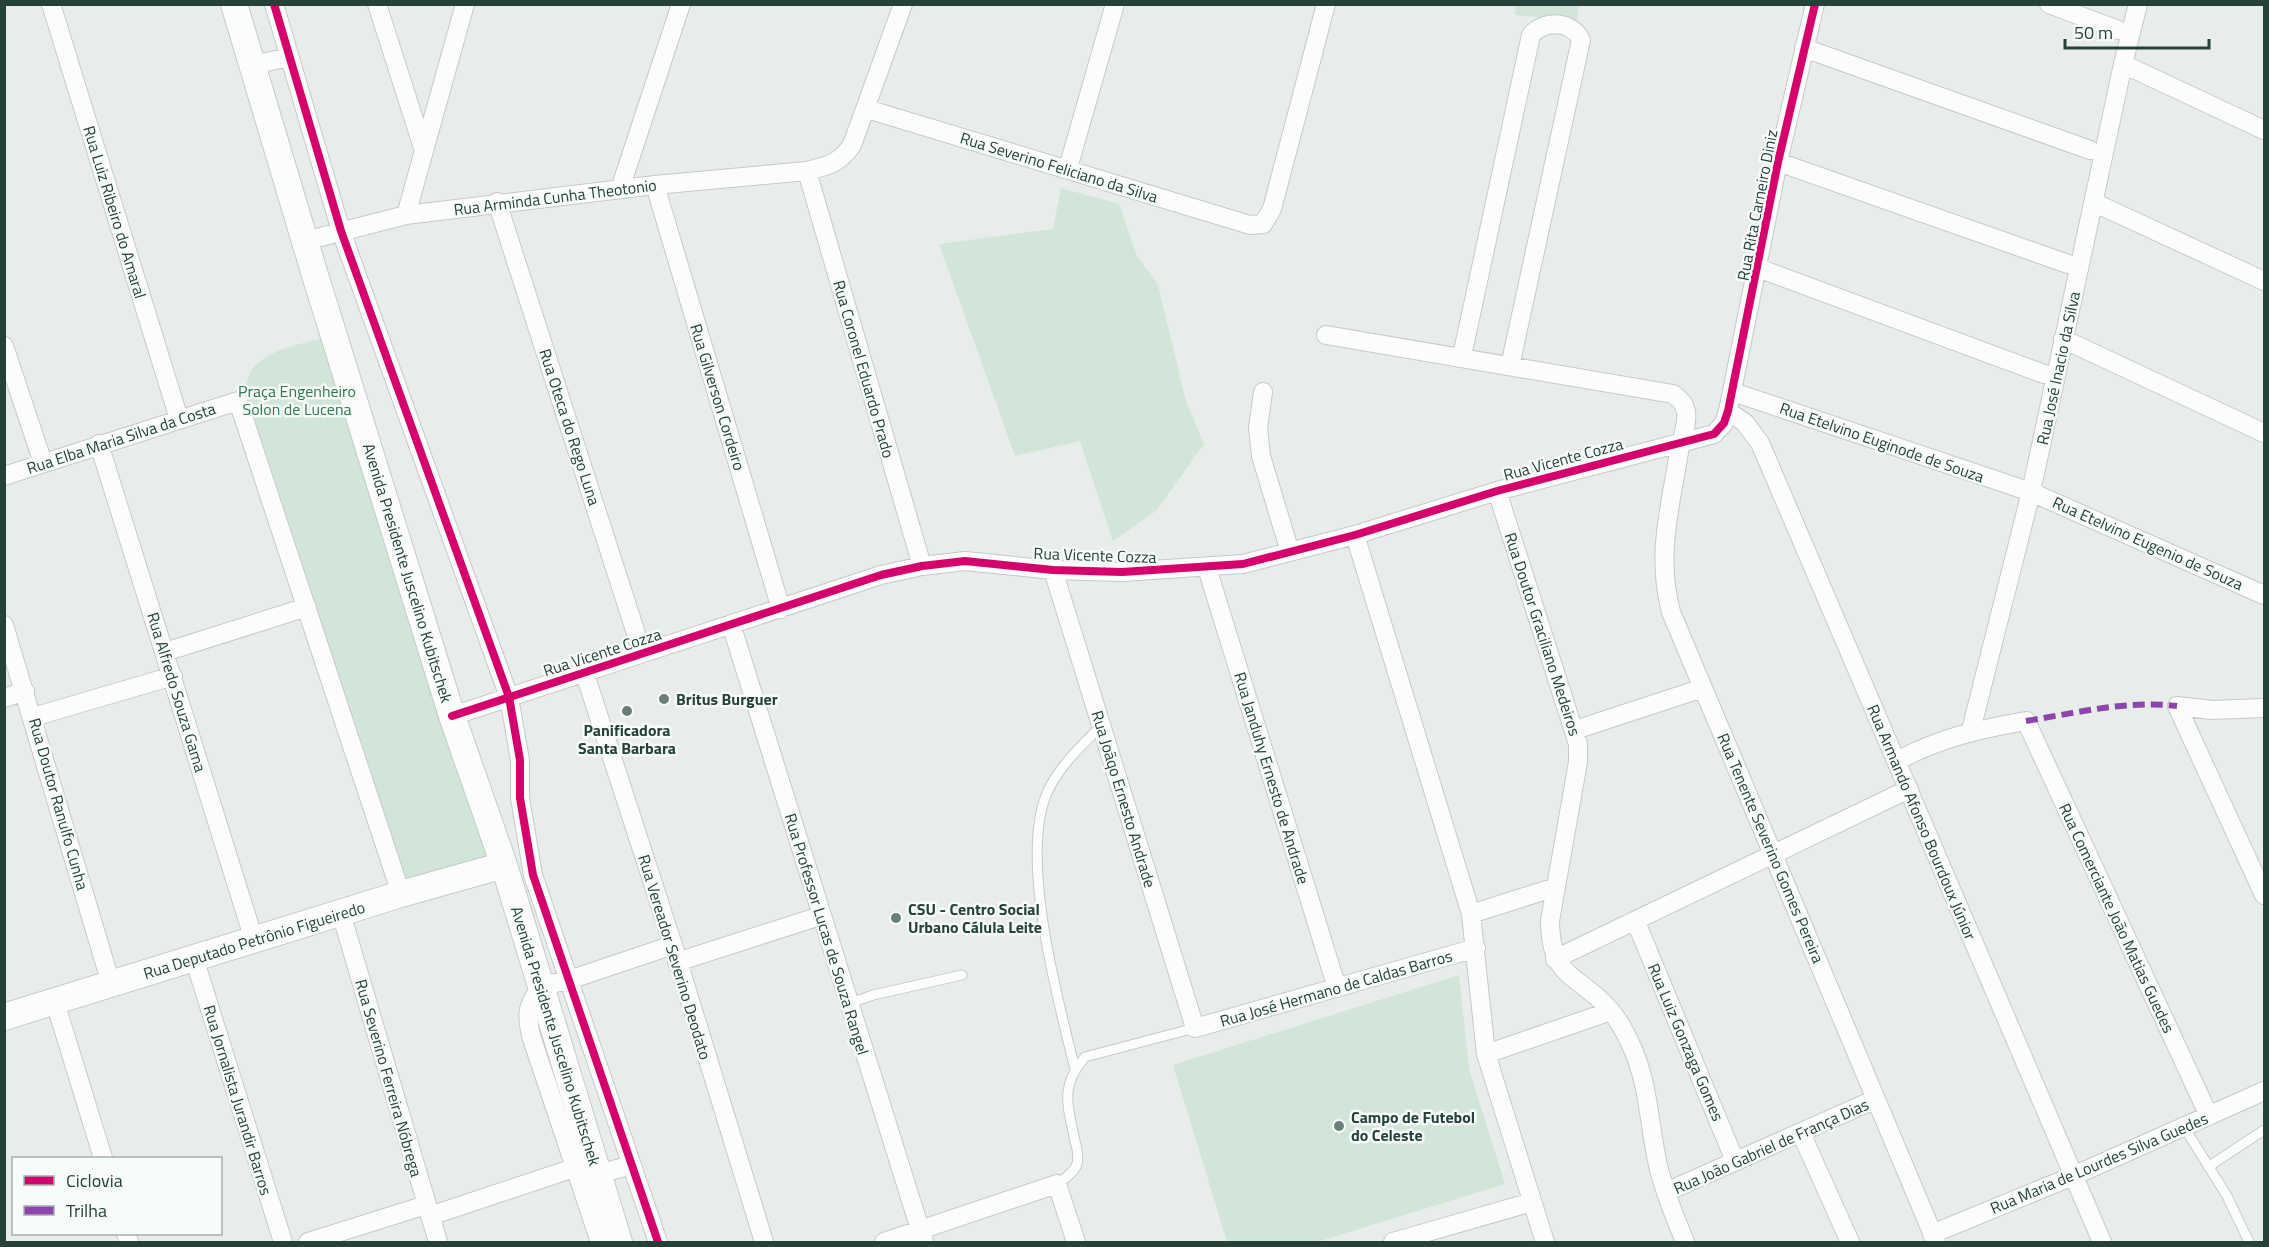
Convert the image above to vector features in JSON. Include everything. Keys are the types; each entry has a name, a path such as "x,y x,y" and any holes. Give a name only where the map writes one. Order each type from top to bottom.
{"main road":[{"name":"Avenida Presidente Juscelino Kubitschek","path":"234,4 305,241 453,716 504,865 541,986 573,1131 586,1171 619,1242"},
{"name":"Rua Deputado Petrônio Figueiredo","path":"4,1017 401,894 504,865"}],"street":[{"path":"274,4 341,231 509,698 520,760 520,798 533,875 658,1242"},
{"path":"377,4 424,151"},
{"path":"406,215 465,4"},
{"path":"620,189 681,4"},
{"name":"Rua Arminda Cunha Theotonio","path":"305,241 406,215 497,202 807,171 829,166 842,159 852,145 867,109 903,4"},
{"path":"1068,168 1115,4"},
{"name":"Rua Severino Feliciano da Silva","path":"867,109 1250,225 1263,224 1272,209 1326,4"},
{"name":"Rua Rita Carneiro Diniz","path":"1728,411 1778,162 1815,4"},
{"path":"2049,4 2118,30"},
{"name":"Rua José Inacio da Silva","path":"1971,730 2031,492 2063,339 2095,203 2123,64 2138,4"},
{"name":"Rua Luiz Ribeiro do Amaral","path":"54,5 179,420"},
{"path":"1462,356 1531,35 1538,27 1546,24 1567,26 1577,32 1581,40 1510,366"},
{"path":"1804,48 2090,150"},
{"path":"253,65 289,57"},
{"path":"2123,64 2265,130"},
{"name":"Rua Rita Carneiro Diniz","path":"1778,162 2068,264"},
{"name":"Rua Coronel Eduardo Prado","path":"807,171 922,566"},
{"name":"Rua Gilverson Cordeiro","path":"655,185 781,609"},
{"name":"Rua Oteca do Rego Luna","path":"497,202 642,652"},
{"path":"2095,203 2265,281"},
{"name":"Rua Rita Carneiro Diniz","path":"1758,268 2044,374"},
{"name":"Rua Tenente Severino Gomes Pereira","path":"1326,335 1462,356 1673,394 1686,409 1686,422 1662,558 1664,585 1671,612 1934,1238"},
{"path":"2063,339 2265,433"},
{"path":"4,346 43,463"},
{"path":"1263,392 1258,428 1261,456 1290,552"},
{"name":"Rua Etelvino Euginode de Souza","path":"1733,392 2031,492"},
{"name":"Rua Elba Maria Silva da Costa","path":"4,476 238,401 307,607"},
{"name":"Rua Vicente Cozza","path":"453,716 881,575 922,566 965,561 1053,570 1122,572 1243,564 1355,535 1497,491 1714,434 1724,423 1728,411"},
{"name":"Rua Armando Afonso Bourdoux Júnior","path":"1728,411 1745,423 1760,443 2102,1242"},
{"name":"Rua Alfredo Souza Gama","path":"99,444 254,940"},
{"name":"Rua Doutor Graciliano Medeiros","path":"1497,491 1575,730 1578,762 1550,921 1550,942 1555,959"},
{"name":"Rua Etelvino Eugenio de Souza","path":"2031,492 2265,595"},
{"path":"1355,535 1472,914 1486,1054 1545,1242"},
{"name":"Rua Janduhy Ernesto de Andrade","path":"1207,568 1337,988"},
{"name":"Rua Joãqo Ernesto Andrade","path":"1053,570 1195,1028"},
{"path":"165,652 307,607 401,894"},
{"name":"Rua Professor Lucas de Souza Rangel","path":"731,624 820,916 922,1236"},
{"name":"Rua Doutor Ranulfo Cunha","path":"4,625 111,984"},
{"name":"Rua Vereador Severino Deodato","path":"584,671 675,953 764,1242"},
{"path":"33,717 173,676"},
{"path":"1575,730 1703,688"},
{"path":"4,698 25,691"},
{"path":"2265,708 2212,710 2177,706 2265,895"},
{"name":"Rua Comerciante João Matias Guedes","path":"1971,730 2026,721 2209,1116"},
{"path":"1897,761 1920,748 1971,730"},
{"path":"1685,1242 1658,1167 1642,1077 1631,1045 1611,1011 1566,974 1555,959 1909,789"},
{"path":"1472,914 1556,887"},
{"name":"Rua Severino Ferreira Nóbrega","path":"341,913 438,1242"},
{"path":"541,986 820,916"},
{"name":"Rua Luiz Gonzaga Gomes","path":"1636,922 1735,1161"},
{"name":"Rua José Hermano de Caldas Barros","path":"1195,1028 1476,948"},
{"name":"Rua Jornalista Jurandir Barros","path":"194,958 283,1242"},
{"path":"55,1002 103,1157"},
{"path":"1486,1054 1611,1011"},
{"name":"Rua Maria de Lourdes Silva Guedes","path":"1934,1238 2265,1091"},
{"name":"Rua João Gabriel de França Dias","path":"1666,1192 1876,1100"},
{"path":"1801,1133 1850,1242"},
{"path":"308,1242 586,1171 633,1165"},
{"path":"586,1171 600,1242"},
{"path":"884,1242 922,1236 1057,1184 1076,1242"},
{"path":"1393,1242 1532,1202"}],"lane":[{"path":"1074,1069 1054,986 1038,875 1037,830 1046,796 1060,771 1101,726"},
{"path":"848,1004 873,995 962,975"},
{"path":"1057,1184 1077,1164 1078,1153 1067,1100 1068,1085 1074,1069 1085,1057 1195,1028"},
{"path":"2184,1127 2226,1196 2249,1242"},
{"path":"2208,1167 2265,1130"}],"green space":[{"path":"1515,5 1579,5 1577,21 1515,15"},
{"path":"1061,188 1119,204 1137,256 1158,285 1186,401 1204,444 1156,511 1113,541 1080,441 1015,456 939,244 1053,229"},
{"name":"Praça Engenheiro Solon de Lucena","path":"325,337 487,858 408,886 246,393 248,379 262,359 286,348"},
{"name":"Campo de Futebol do Celeste","path":"1459,975 1469,1069 1505,1184 1317,1242 1227,1242 1173,1065"}],"marked path":[{"path":"2026,721 2120,706 2177,706"}],"cycle path":[{"path":"274,4 341,231 509,697 520,760 520,798 533,875 658,1242"},
{"path":"452,716 881,575 922,566 965,561 1053,570 1122,572 1243,564 1355,535 1497,491 1714,434 1724,423 1728,411 1778,162 1815,4"}],"place":[{"name":"Britus Burguer","path":"664,699"},
{"name":"Panificadora Santa Barbara","path":"627,711"},
{"name":"CSU - Centro Social Urbano Cálula Leite","path":"896,918"},
{"name":"Campo de Futebol do Celeste","path":"1339,1126"}]}
